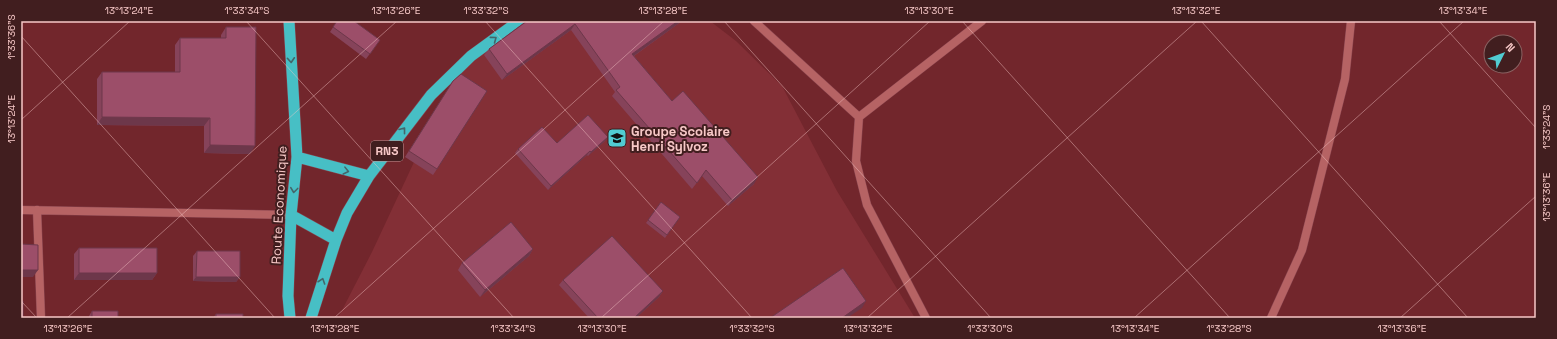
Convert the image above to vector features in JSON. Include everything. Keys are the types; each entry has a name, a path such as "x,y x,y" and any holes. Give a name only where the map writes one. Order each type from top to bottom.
{"highway":[{"name":"Route Economique","path":"289,21 297,157 291,215 288,296 290,318"},
{"name":"RN3","path":"310,318 336,240 348,213 368,176 431,95 472,56 519,21"},
{"path":"297,157 368,176"},
{"path":"291,215 336,240"}],"street":[{"path":"754,21 859,117"},
{"path":"926,318 867,206 856,161 859,117 982,21"},
{"path":"1271,318 1302,250 1345,79 1351,21"},
{"path":"21,210 291,215"},
{"path":"37,210 41,318"}],"shaded area":[{"name":"Groupe Scolaire Henri Sylvoz","path":"513,21 710,21 736,41 782,86 837,191 915,318 338,318 372,252 464,55"}],"building":[{"path":"337,21 354,21 380,40 370,54 333,27"},
{"path":"527,21 678,21 632,54 672,101 683,91 758,177 732,200 706,170 697,183 616,90 620,87 575,24 507,74 489,49"},
{"path":"226,27 256,27 255,146 210,145 210,118 102,117 102,72 180,72 180,38 226,38"},
{"path":"461,74 487,91 437,169 409,151 453,81"},
{"path":"588,115 608,137 551,186 518,149 542,127 557,143"},
{"path":"661,202 680,217 667,235 648,220"},
{"path":"511,222 533,249 485,290 462,263"},
{"path":"612,236 663,291 634,318 598,318 563,280"},
{"path":"21,244 38,245 38,270 21,270"},
{"path":"79,248 157,248 157,273 79,273"},
{"path":"197,251 240,251 240,277 196,277"},
{"path":"843,268 866,301 842,318 770,318"},
{"path":"21,301 23,301 23,318 21,318"},
{"path":"92,311 118,311 118,318 92,318"},
{"path":"216,314 243,314 243,318 216,318"}],"place":[{"name":"Groupe Scolaire Henri Sylvoz","path":"617,138"}]}
